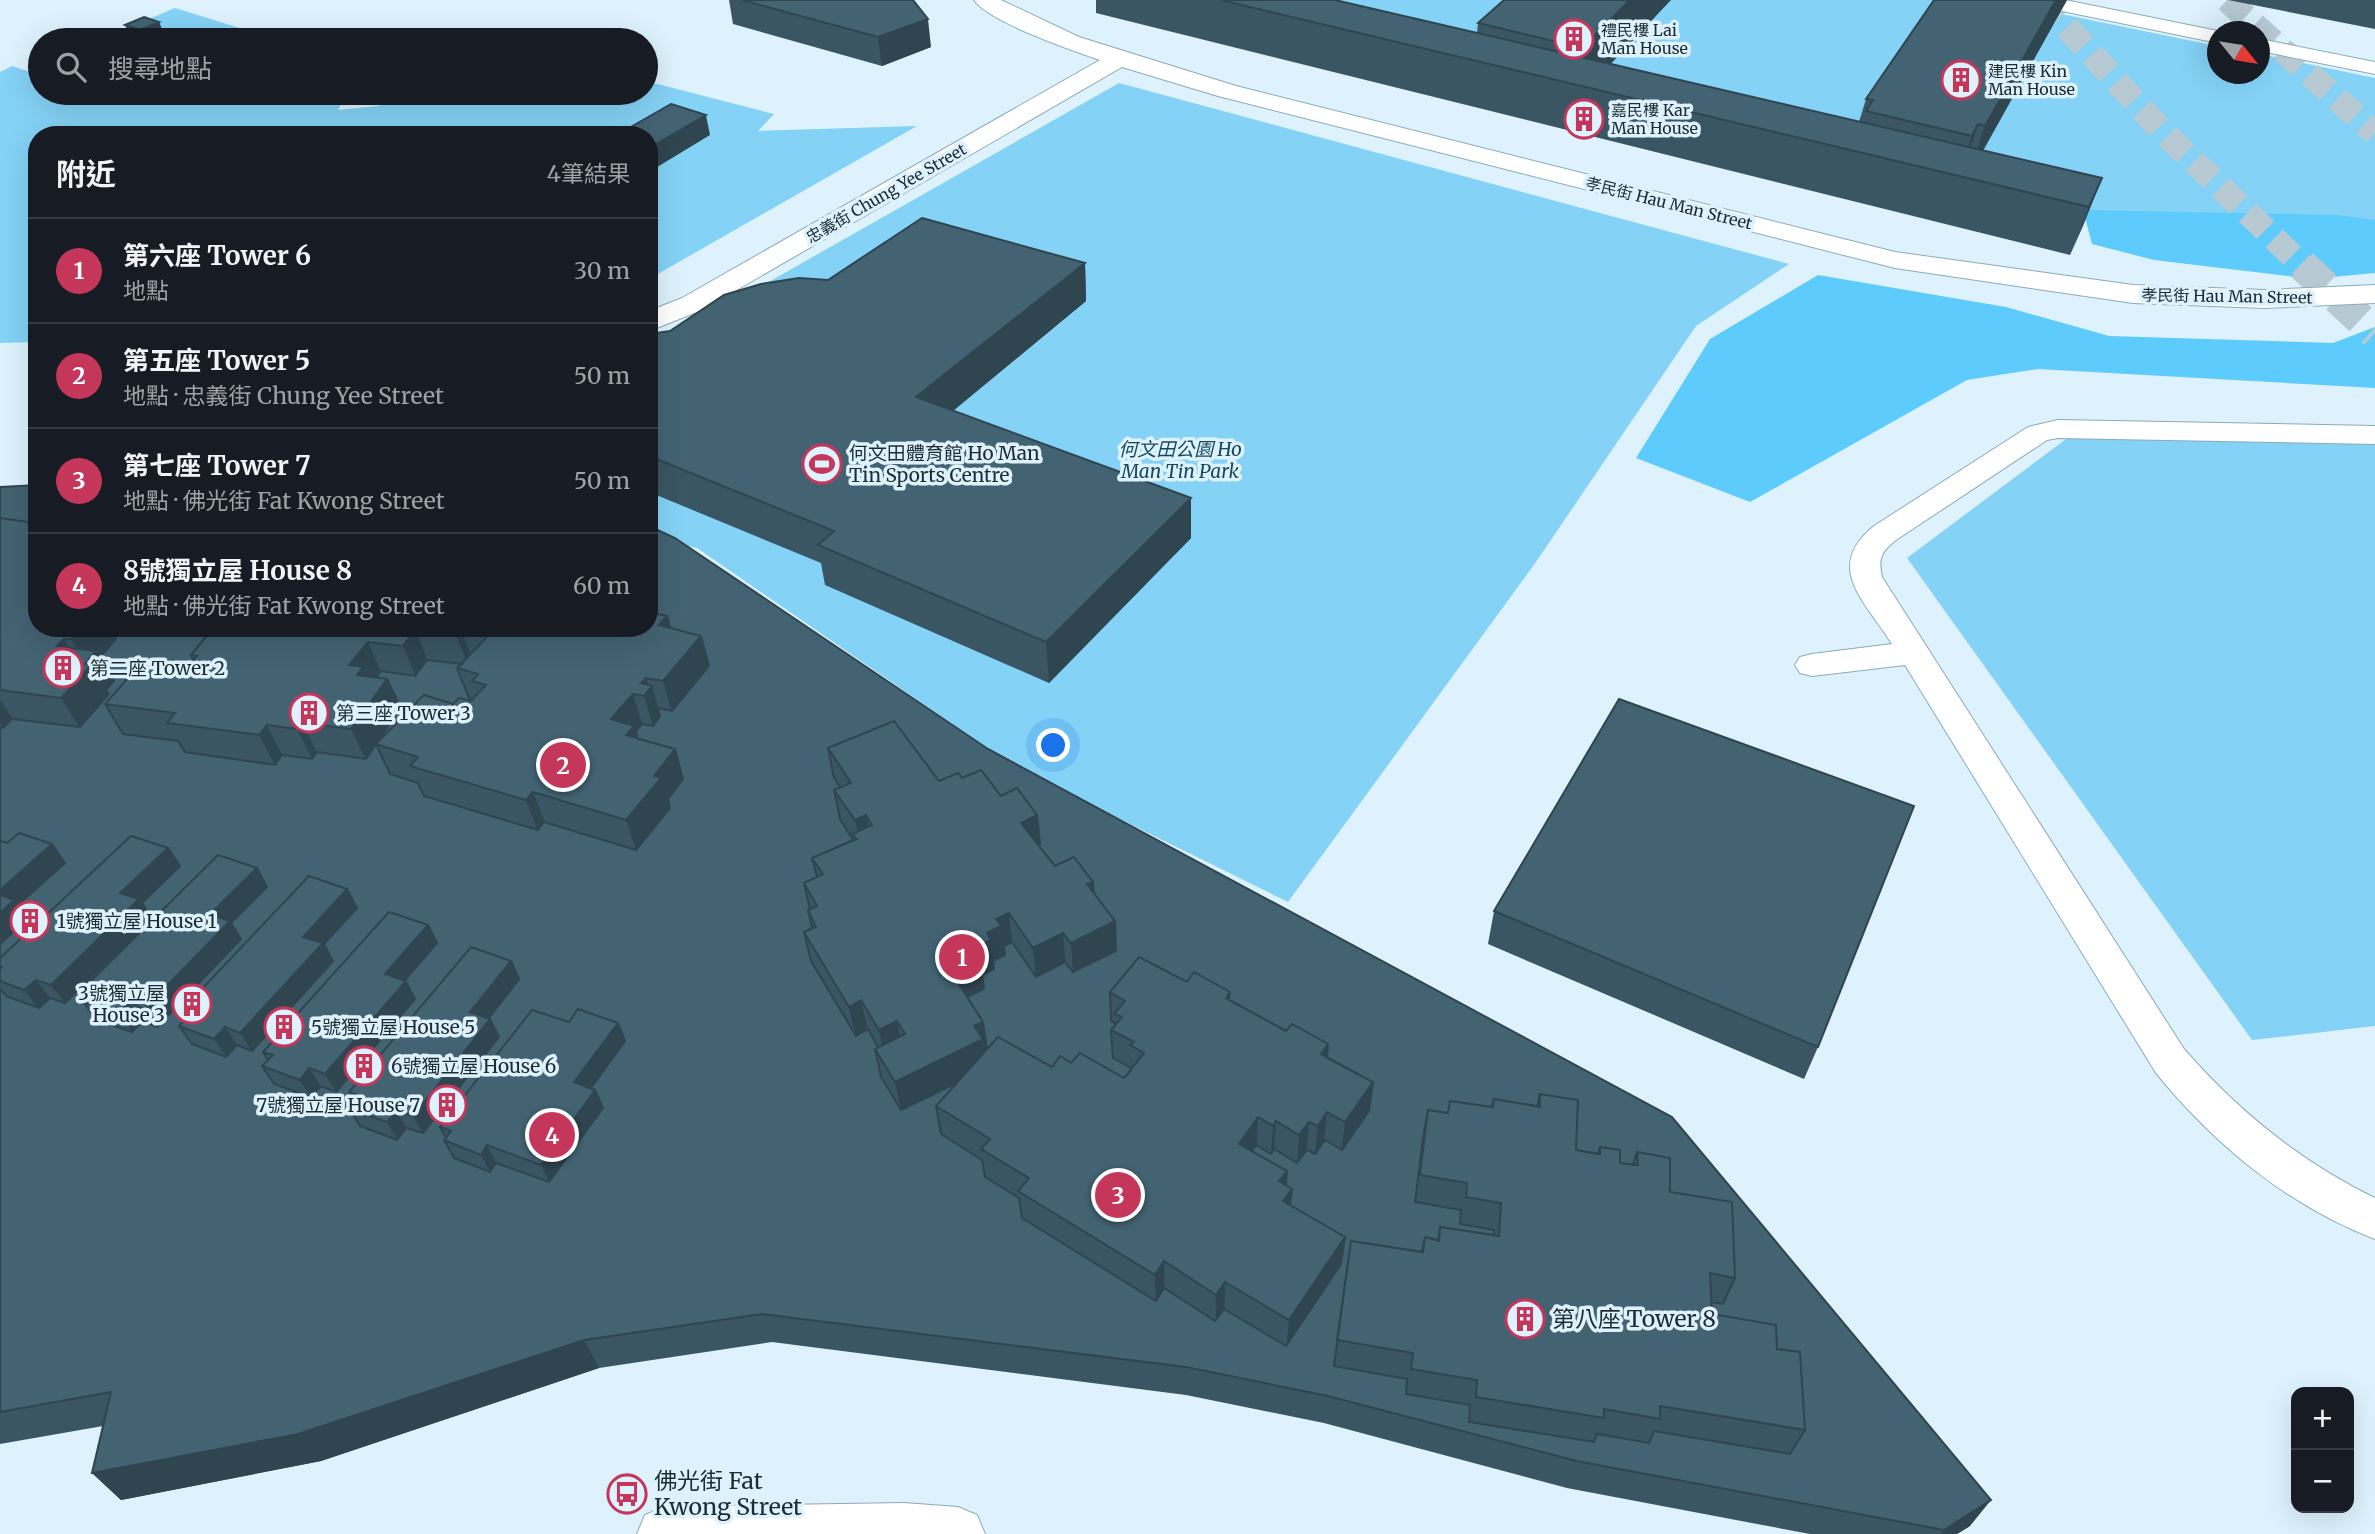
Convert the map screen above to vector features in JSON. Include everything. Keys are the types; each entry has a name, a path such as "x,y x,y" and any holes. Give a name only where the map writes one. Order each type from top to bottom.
{"street":[{"name":"孝民街 Hau Man Street","path":"985,0 1015,18 1120,59 1227,92 1895,260 2133,294 2265,299 2375,294"},
{"name":"忠義街 Chung Yee Street","path":"658,318 692,304 1120,59"},
{"path":"664,1534 890,1530 958,1534"}],"lane":[{"path":"2064,6 2207,35"},
{"path":"2270,47 2375,68"},
{"path":"2375,435 2087,427 2038,433 1868,546 1863,559 1866,577 2170,1061 2199,1098 2287,1167 2340,1202 2375,1219"},
{"path":"1812,664 1913,653"}],"green space":[{"path":"1180,0 1993,0 2207,44 2207,84 2270,84 2270,56 2375,78 2375,227 2214,228 2061,219"},
{"path":"175,8 240,28 128,28"},
{"path":"12,66 27,71 28,105 341,105 338,110 381,105 658,105 658,84 774,114 758,131 917,126 658,274 658,126 28,126 28,342 0,343 0,72"},
{"name":"何文田公園 Ho Man Tin Park","path":"1119,83 1789,264 1696,326 1536,562 1288,902 1016,768 697,548 658,541 658,345"},
{"path":"2074,433 2375,444 2375,1026 2252,1040 1907,558"}],"shaded area":[{"path":"2083,210 2337,215 2375,220 2375,273 2312,279 2154,260 2092,244"},
{"path":"1818,275 2006,307 2109,336 2333,343 2375,327 2375,388 2038,369 1967,380 1750,502 1636,458 1710,339"}],"building":[{"path":"742,0 913,0 928,19 878,37"},
{"path":"1221,0 1335,0 2102,178 2089,207"},
{"path":"1504,0 1630,0 1582,48 1478,23"},
{"name":"建民樓 Kin Man House","path":"1934,0 2056,0 1985,126 1978,124 1972,136 1866,111 1873,100 1866,99"},
{"path":"144,17 159,22 145,28 125,25"},
{"path":"671,104 706,115 658,143 658,126 633,126"},
{"name":"何文田體育館 Ho Man Tin Sports Centre","path":"922,218 1085,263 916,397 1191,498 1046,642 818,545 834,531 658,460 658,333 670,331 724,295 761,284 799,278 828,280"},
{"path":"28,485 28,522 0,518 0,487"},
{"path":"0,518 28,522 28,637 73,637 64,639 57,646 96,651 85,664 91,665 61,698 0,690"},
{"path":"658,530 675,538 988,749 1672,1117 1991,1500 1944,1530 1577,1461 1328,1396 1186,1367 762,1314 584,1340 298,1434 92,1473 111,1392 0,1412 0,989 6,996 39,1008 50,998 65,1003 152,918 142,903 180,866 168,848 131,836 0,958 0,944 28,919 18,905 65,863 52,844 19,833 7,843 0,841 0,727 3,728 12,719 80,727 109,694 106,690 114,681 100,657 116,639 115,637 206,637 191,655 193,660 190,664 152,658 141,671 134,671 105,704 123,734 178,741 185,752 275,765 282,755 312,759 317,752 366,759 376,744 390,774 418,783 424,796 538,830 544,822 636,850 670,808 668,799 683,779 675,749 638,739 636,731 642,724 653,726 660,716 658,708 672,711 709,666 701,636 670,628 667,616 658,614","holes":["894,721 939,781 958,773 962,778 981,770 1001,796 1017,788 1037,815 1038,845 1055,866 1074,857 1093,882 1094,893 1115,921 1116,951 1073,972 1065,962 1036,977 1012,942 1004,946 1005,955 993,961 994,969 982,975 984,989 967,997 983,1022 987,1049 998,1037 1052,1067 1060,1056 1071,1063 1080,1053 1124,1078 1131,1068 1113,1058 1111,1030 1115,1023 1111,1021 1110,992 1139,957 1187,982 1194,972 1230,992 1229,1000 1286,1031 1292,1024 1328,1044 1327,1058 1373,1082 1369,1111 1342,1150 1325,1140 1315,1154 1307,1150 1297,1163 1274,1149 1271,1154 1256,1145 1252,1151 1287,1171 1286,1185 1292,1189 1290,1205 1345,1237 1341,1264 1286,1346 1224,1309 1215,1321 1164,1288 1156,1301 1022,1218 1019,1198 985,1177 982,1160 941,1134 936,1106 957,1083 901,1110 881,1077 875,1049 878,1047 868,1029 856,1036 811,961 804,932 812,928 804,883 817,877 812,858 853,840 840,819 834,790 840,787 834,778 828,748","218,855 257,868 267,887 231,923 241,939 157,1027 143,1021 132,1032 97,1020 83,1002 91,994 85,987","309,876 347,889 357,908 324,944 333,961 252,1051 237,1045 226,1057 192,1044 179,1026 186,1019 181,1011","389,912 428,925 437,943 405,980 415,999 336,1092 321,1086 311,1097 274,1084 262,1066 268,1060 263,1052","471,947 511,961 519,979 489,1018 499,1037 423,1133 406,1128 397,1140 360,1126 349,1108 355,1101 349,1092","578,1009 618,1023 625,1041 591,1088 595,1090 603,1108 549,1182 496,1163 490,1172 454,1158 440,1127 532,1010 569,1022","1540,1094 1578,1100 1576,1150 1598,1154 1600,1147 1620,1150 1620,1163 1633,1165 1637,1152 1670,1158 1670,1192 1732,1202 1735,1278 1723,1304 1711,1302 1712,1314 1776,1325 1777,1349 1800,1352 1805,1430 1790,1454 1654,1431 1649,1443 1597,1434 1594,1442 1469,1422 1470,1405 1406,1394 1407,1379 1334,1366 1351,1241 1422,1252 1425,1237 1438,1240 1440,1227 1494,1235 1494,1230 1460,1224 1461,1210 1415,1202 1428,1110 1448,1113 1450,1101 1492,1107 1494,1099 1537,1106"]},
{"path":"658,614 667,616 659,625 701,636 663,681 646,678 641,683 652,686 644,696 633,694 611,719 634,726 626,735 675,749 654,776 661,778 626,820 533,792 526,800 410,766 418,757 376,744 424,695 453,704 459,698 471,701 486,685 472,681 478,674 457,668 487,637 658,637"},
{"path":"206,637 410,637 403,646 368,642 349,665 363,667 357,675 387,679 351,729 302,723 297,729 267,725 259,735 167,723 175,713 105,704 134,671 141,671 152,658 190,664 197,656 191,655"},
{"path":"427,660 462,664 457,668 469,698 473,699 471,701 459,698 453,704 424,695 377,743 401,708 387,679 376,677 381,671 415,676"},
{"path":"1619,699 1914,806 1818,1047 1494,911"},
{"path":"894,721 939,781 958,773 962,778 981,770 1001,796 1017,788 1037,815 1021,823 1055,866 1074,857 1093,882 1087,884 1115,921 1071,943 1063,933 1033,948 1009,913 996,919 1001,926 987,933 991,940 973,948 980,959 952,973 983,1022 974,1026 983,1039 895,1082 875,1049 905,1034 897,1021 879,1030 861,1000 849,1007 804,932 816,927 808,910 817,906 804,883 823,874 812,858 857,839 852,834 872,825 866,815 855,820 834,790 851,783 828,748"},
{"path":"19,833 52,844 0,890 0,841 7,843"},
{"path":"131,836 168,848 120,893 139,899 51,985 36,980 24,990 0,981 0,958"},
{"path":"218,855 257,868 210,914 230,921 144,1009 129,1003 118,1013 83,1002 95,990 85,987"},
{"path":"309,876 347,889 303,937 323,943 240,1033 225,1027 214,1039 179,1026 190,1014 181,1011"},
{"path":"0,895 14,900 0,913"},
{"path":"389,912 428,925 385,974 406,981 325,1074 309,1068 300,1080 262,1066 273,1055 263,1052"},
{"path":"471,947 511,961 470,1012 490,1019 413,1116 396,1110 387,1122 349,1108 359,1096 349,1092"},
{"path":"1139,957 1187,982 1194,972 1230,992 1226,998 1286,1031 1292,1024 1328,1044 1321,1054 1373,1082 1345,1122 1327,1112 1318,1126 1309,1122 1299,1135 1276,1121 1273,1126 1258,1117 1239,1144 1287,1171 1279,1181 1292,1189 1283,1201 1345,1237 1289,1320 1225,1282 1216,1295 1164,1261 1155,1275 1018,1191 1029,1178 981,1149 990,1139 936,1106 998,1037 1052,1067 1060,1056 1071,1063 1080,1053 1124,1078 1144,1053 1130,1045 1134,1042 1111,1030 1122,1017 1114,1014 1125,1001 1110,992"},
{"path":"578,1009 618,1023 574,1082 595,1090 541,1165 487,1145 481,1155 444,1140 451,1131 440,1127 532,1010 569,1022"},
{"name":"第八座 Tower 8","path":"1540,1094 1578,1100 1576,1150 1600,1154 1600,1147 1620,1150 1620,1163 1638,1165 1637,1152 1670,1158 1670,1192 1732,1202 1735,1278 1710,1273 1712,1314 1776,1325 1777,1349 1800,1352 1805,1430 1660,1406 1660,1419 1604,1409 1604,1418 1476,1397 1477,1380 1411,1369 1413,1353 1337,1340 1351,1241 1423,1252 1425,1237 1439,1241 1440,1227 1499,1236 1501,1203 1466,1197 1467,1183 1420,1175 1428,1110 1448,1113 1450,1101 1493,1107 1494,1099 1540,1107"}],"tunnel":[{"path":"2042,0 2161,130 2304,267"},
{"path":"2227,0 2375,133"},
{"path":"2302,265 2375,333"}],"place":[{"name":"禮民樓 Lai Man House","path":"1574,39"},
{"name":"建民樓 Kin Man House","path":"1961,80"},
{"name":"嘉民樓 Kar Man House","path":"1584,119"},
{"name":"何文田體育館 Ho Man Tin Sports Centre","path":"822,464"},
{"name":"第二座 Tower 2","path":"63,668"},
{"name":"第三座 Tower 3","path":"309,713"},
{"name":"第五座 Tower 5","path":"563,765"},
{"name":"1號獨立屋 House 1","path":"30,921"},
{"name":"第六座 Tower 6","path":"962,957"},
{"name":"3號獨立屋 House 3","path":"192,1004"},
{"name":"5號獨立屋 House 5","path":"284,1027"},
{"name":"6號獨立屋 House 6","path":"364,1066"},
{"name":"7號獨立屋 House 7","path":"447,1105"},
{"name":"8號獨立屋 House 8","path":"552,1135"},
{"name":"第七座 Tower 7","path":"1118,1195"},
{"name":"第八座 Tower 8","path":"1525,1319"},
{"name":"佛光街 Fat Kwong Street","path":"627,1494"}]}
